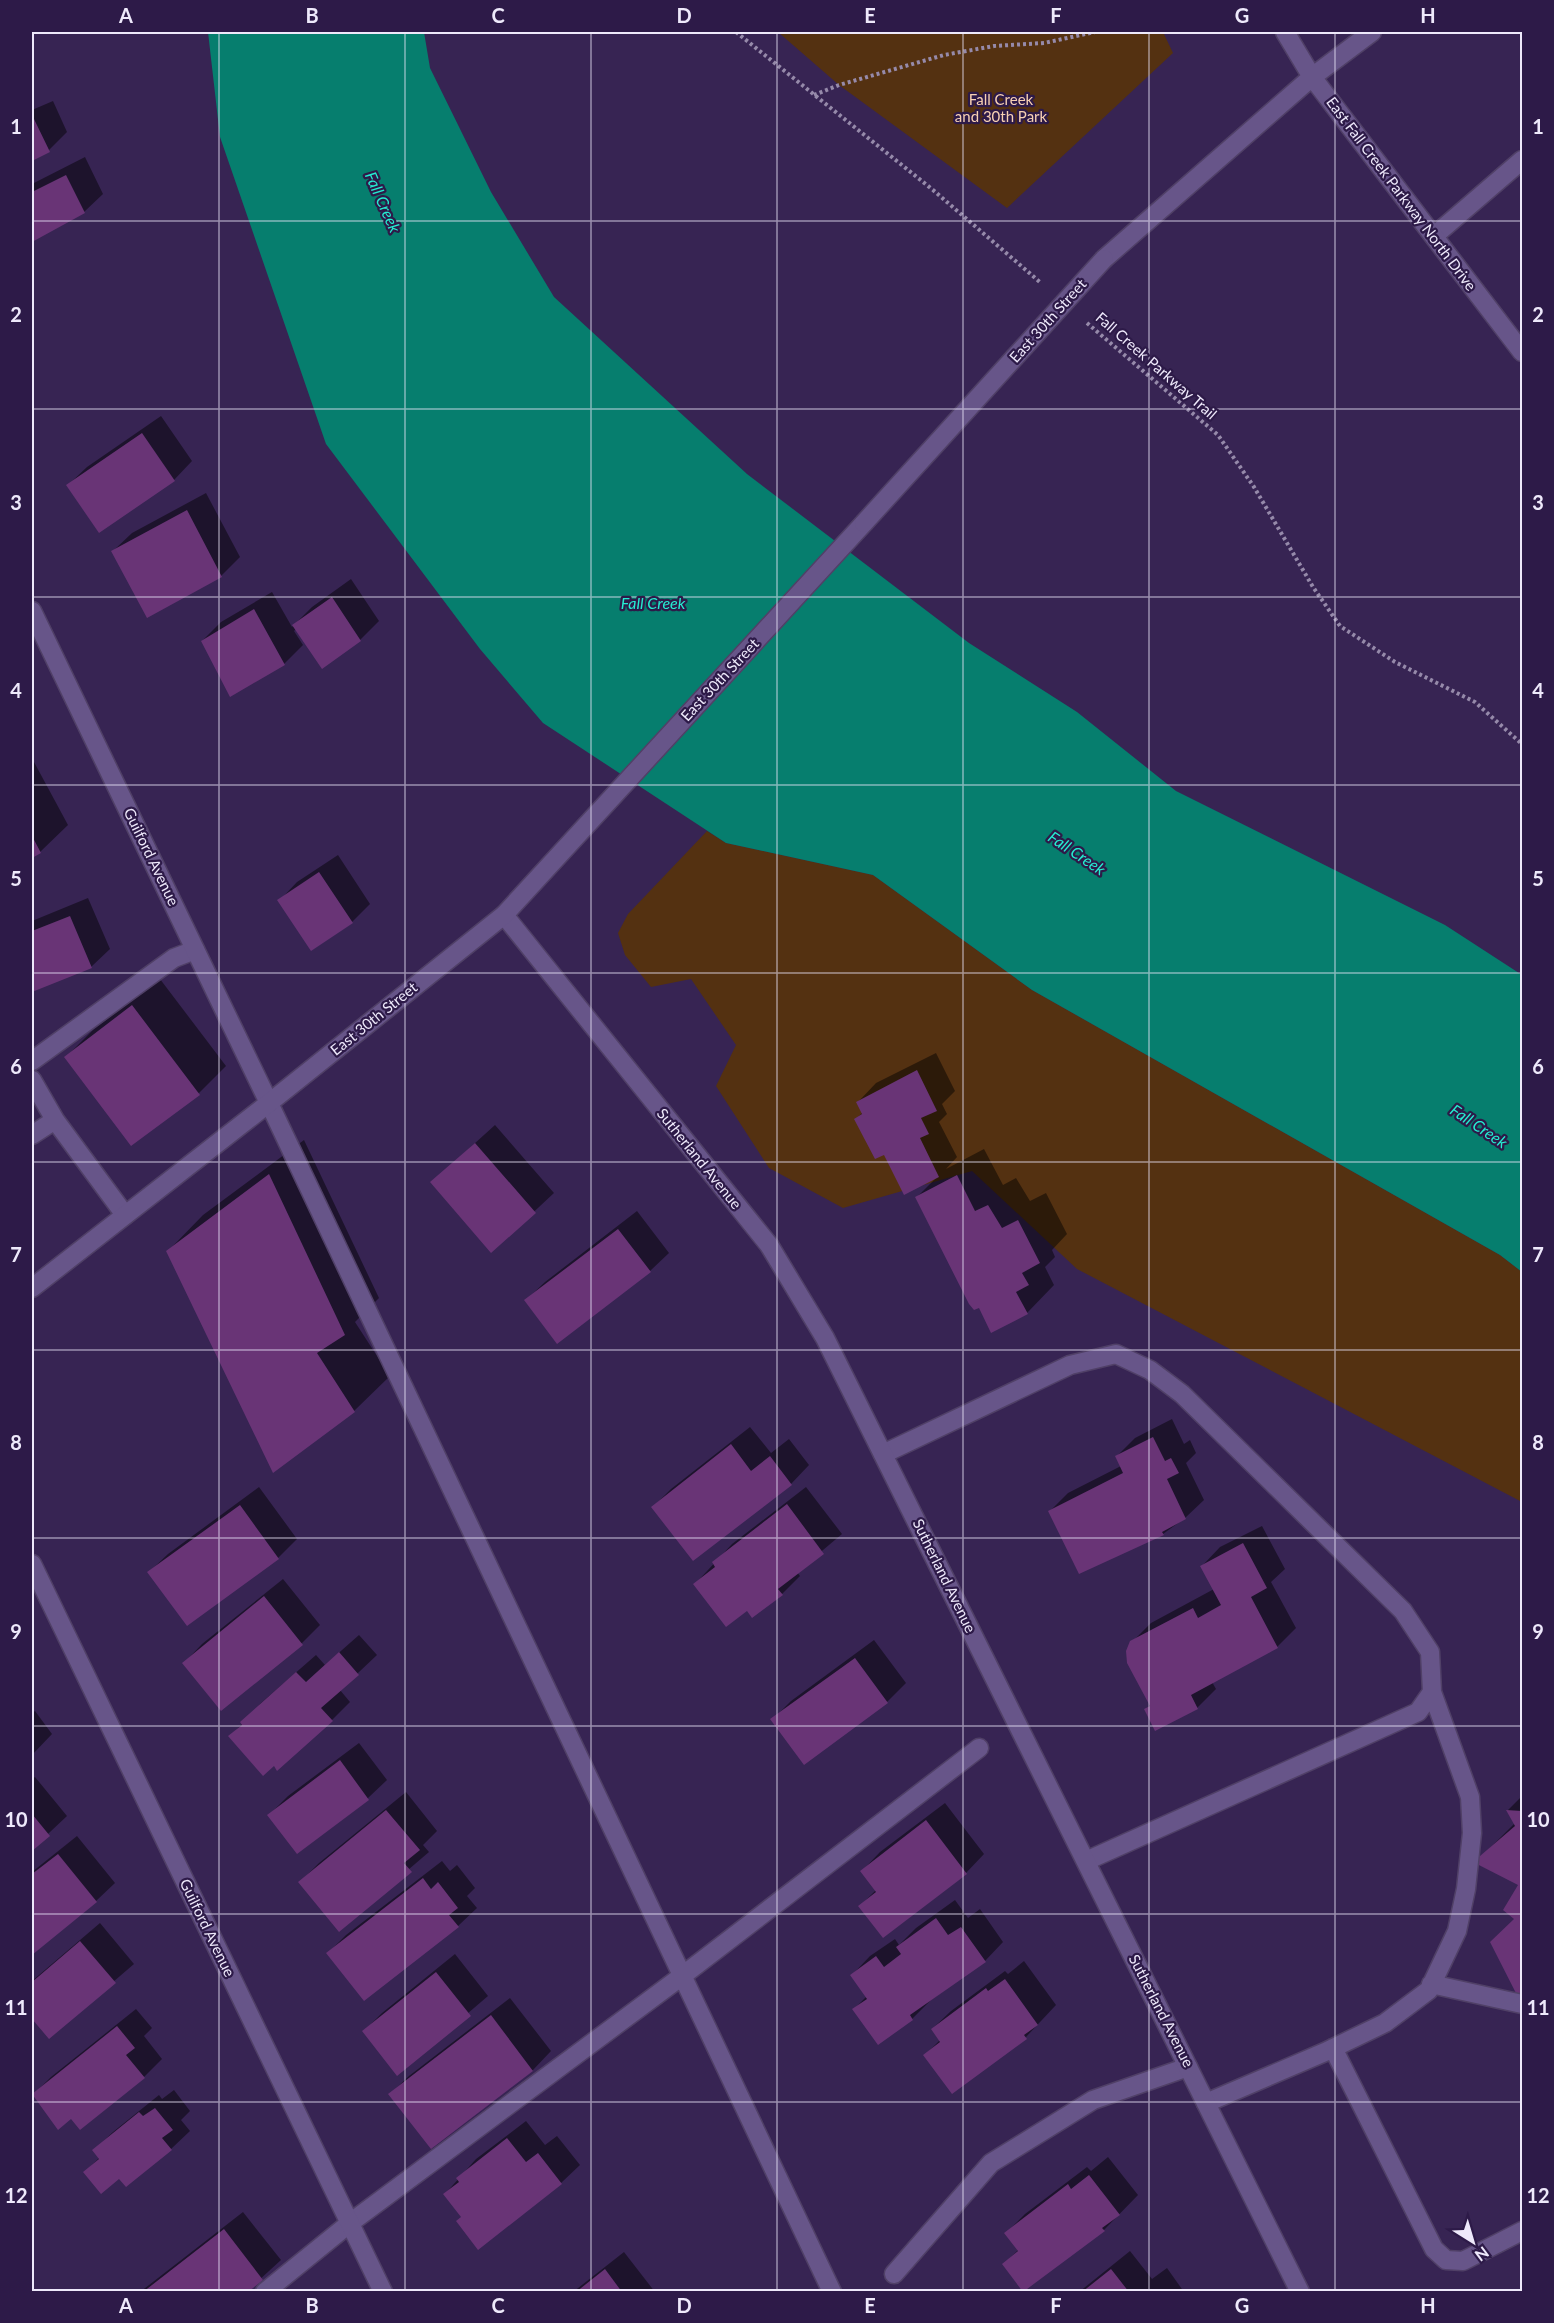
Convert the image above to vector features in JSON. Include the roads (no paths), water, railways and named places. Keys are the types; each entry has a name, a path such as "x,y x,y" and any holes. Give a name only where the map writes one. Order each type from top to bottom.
{"street":[{"name":"East Fall Creek Parkway North Drive","path":"1285,32 1312,77 1522,352"},
{"name":"East 30th Street","path":"32,1288 504,915 1104,259 1312,77 1372,32"},
{"path":"1434,236 1522,160"},
{"name":"Guilford Avenue","path":"32,611 269,1103 832,2292"},
{"name":"Sutherland Avenue","path":"504,915 769,1245 825,1338 1300,2292"},
{"path":"32,1061 174,958 195,950"},
{"path":"32,1080 55,1120 125,1215"},
{"path":"32,1135 55,1120"},
{"path":"883,1454 1070,1365 1116,1354 1150,1370 1182,1394 1403,1611 1430,1652 1431,1692 1470,1797 1472,1833 1466,1889 1457,1931 1429,1990 1385,2023 1206,2103"},
{"name":"Guilford Avenue","path":"32,1564 383,2292"},
{"path":"1086,1861 1418,1712 1431,1692"},
{"path":"265,2292 350,2223 682,1976 979,1748"},
{"path":"1431,1984 1522,2004"},
{"path":"1333,2048 1434,2249 1446,2260 1463,2261 1522,2231"},
{"path":"894,2274 991,2163 1093,2100 1188,2067"}],"water":[{"name":"Fall Creek","path":"208,32 424,32 430,68 491,192 554,297 747,474 969,643 1077,712 1176,791 1445,925 1522,975 1522,1272 1500,1255 1032,990 873,875 726,843 543,723 480,649 326,444 220,137"}],"park label":[{"name":"Fall Creek and 30th Park","path":"1001,108"}]}
